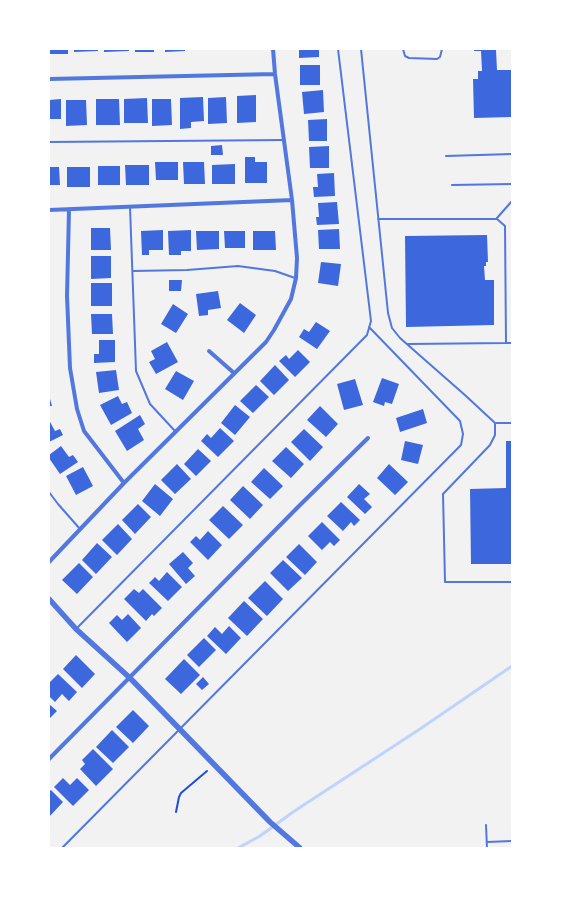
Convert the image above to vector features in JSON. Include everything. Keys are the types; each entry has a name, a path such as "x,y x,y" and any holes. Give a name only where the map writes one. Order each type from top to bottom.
{"street":[{"path":"49,562 124,483 266,342 291,298 296,278 297,258 292,200 273,49"},
{"path":"49,79 275,74"},
{"path":"49,210 292,200"},
{"path":"69,210 68,303 70,368 77,409 84,431 124,483"},
{"path":"209,351 234,373"},
{"path":"49,759 228,577 368,438"},
{"path":"49,599 76,629 130,678 179,730 251,802 300,848"}],"lane":[{"path":"76,629 367,335 371,321 338,49"},
{"path":"361,49 388,313 392,328 495,423 512,423"},
{"path":"403,49 405,56 409,58 437,59 440,56 442,49"},
{"path":"49,142 284,140"},
{"path":"446,156 512,154"},
{"path":"452,185 512,184"},
{"path":"497,218 512,201"},
{"path":"130,207 136,371 150,404 176,432"},
{"path":"378,219 497,218 505,226 506,343"},
{"path":"133,271 187,270 238,266 275,271 296,278"},
{"path":"62,848 461,445 463,434 460,421 369,327"},
{"path":"408,344 512,342"},
{"path":"495,423 494,435 490,445 443,494 444,582 512,582"},
{"path":"49,492 80,529"},
{"path":"486,824 487,848"},
{"path":"486,842 512,841"}],"path":[{"path":"176,812 181,793 207,771"}],"building":[{"path":"49,49 68,49 68,54 49,54"},
{"path":"74,49 98,49 98,51 74,52"},
{"path":"104,49 129,49 129,51 104,52"},
{"path":"135,49 154,49 154,52 135,52"},
{"path":"165,49 185,49 185,51 165,52"},
{"path":"299,49 319,49 319,57 299,58"},
{"path":"474,49 496,50 497,70 512,70 512,117 474,118 473,79 478,79 478,71 482,71 481,51 474,51"},
{"path":"300,65 320,65 320,85 300,85"},
{"path":"323,90 324,112 304,114 302,92"},
{"path":"256,95 256,122 237,123 237,96"},
{"path":"203,97 204,121 191,122 191,128 180,129 180,98"},
{"path":"226,97 227,123 208,124 208,98"},
{"path":"147,98 148,123 124,123 124,99"},
{"path":"61,99 61,119 49,119 49,100"},
{"path":"96,99 119,99 120,125 96,125"},
{"path":"152,99 171,99 172,125 152,126"},
{"path":"66,100 86,100 87,125 66,126"},
{"path":"327,119 327,141 309,141 308,120"},
{"path":"222,145 223,155 211,155 211,146"},
{"path":"329,146 329,168 310,168 309,147"},
{"path":"245,157 255,157 255,162 267,162 267,183 245,183"},
{"path":"155,162 178,162 178,180 156,180"},
{"path":"183,162 204,162 205,184 184,184"},
{"path":"235,164 235,184 212,184 212,165"},
{"path":"125,165 149,165 149,185 126,185"},
{"path":"98,166 120,166 120,185 98,185"},
{"path":"49,167 59,167 60,185 49,185"},
{"path":"67,167 90,167 90,187 67,187"},
{"path":"334,173 335,196 314,197 313,187 318,187 317,174"},
{"path":"337,202 339,224 317,225 316,217 319,217 318,203"},
{"path":"91,228 110,228 111,250 91,250"},
{"path":"339,229 340,249 319,249 318,230"},
{"path":"163,230 163,250 149,250 149,255 142,255 141,231"},
{"path":"191,230 191,251 181,251 181,255 169,255 168,231"},
{"path":"196,231 219,231 219,249 197,250"},
{"path":"224,231 245,231 245,248 225,248"},
{"path":"253,231 275,231 276,250 253,250"},
{"path":"487,235 488,262 486,262 486,266 484,266 485,280 494,280 494,325 406,327 405,236"},
{"path":"91,256 111,256 111,278 91,279"},
{"path":"321,262 341,264 338,286 318,283"},
{"path":"169,280 182,280 181,291 169,291"},
{"path":"91,283 112,283 112,306 91,306"},
{"path":"218,291 221,308 208,310 208,315 199,316 196,294"},
{"path":"240,303 256,315 244,333 227,320"},
{"path":"173,304 188,314 176,333 161,324"},
{"path":"91,314 112,314 113,334 92,334"},
{"path":"316,322 330,331 317,349 299,337 304,329 309,332"},
{"path":"99,340 115,340 115,362 94,363 94,354 99,354"},
{"path":"167,342 178,362 156,374 149,362 155,359 151,351"},
{"path":"298,350 310,362 295,377 279,361 286,355 289,359"},
{"path":"275,365 289,380 274,395 260,381"},
{"path":"116,370 119,390 99,393 96,372"},
{"path":"176,371 194,381 183,400 165,389"},
{"path":"382,378 399,384 392,404 385,402 384,406 373,402"},
{"path":"355,379 363,405 344,410 337,384"},
{"path":"256,385 269,397 253,413 240,401"},
{"path":"49,395 52,406 49,406"},
{"path":"118,396 122,404 127,402 132,413 111,425 100,405"},
{"path":"235,405 250,417 235,435 221,423"},
{"path":"320,406 338,424 326,437 307,420"},
{"path":"423,409 427,423 400,432 396,418"},
{"path":"140,415 145,424 138,429 144,440 127,451 115,431"},
{"path":"49,420 55,431 60,429 63,435 49,442"},
{"path":"220,428 234,441 218,457 201,441 207,434 211,438"},
{"path":"304,429 323,447 310,461 291,442"},
{"path":"405,441 423,445 418,464 401,460"},
{"path":"506,441 512,441 512,564 471,564 470,489 506,488"},
{"path":"61,446 69,457 73,455 78,462 60,474 49,458 49,455"},
{"path":"286,447 304,464 291,478 272,461"},
{"path":"198,449 211,461 196,476 184,464"},
{"path":"177,464 191,479 175,494 161,480"},
{"path":"389,464 408,482 395,495 377,478"},
{"path":"83,467 93,486 76,495 66,476"},
{"path":"264,468 283,486 270,499 251,482"},
{"path":"155,484 173,499 160,516 142,501"},
{"path":"359,484 370,494 364,499 372,507 365,514 347,497"},
{"path":"243,486 263,505 250,519 230,500"},
{"path":"341,502 360,520 354,526 351,522 343,531 327,516"},
{"path":"138,504 151,517 135,534 122,520"},
{"path":"223,506 243,525 229,539 209,520"},
{"path":"322,522 340,540 334,546 330,542 322,550 308,536"},
{"path":"118,524 132,539 117,555 102,540"},
{"path":"208,531 222,545 208,560 190,542 196,536 200,540"},
{"path":"97,543 112,557 96,574 82,560"},
{"path":"299,544 317,562 305,575 286,557"},
{"path":"183,552 193,563 188,568 195,576 186,584 169,564"},
{"path":"283,560 302,578 288,591 270,573"},
{"path":"79,563 93,577 77,594 62,580"},
{"path":"167,572 182,587 168,601 149,583 155,577 159,581"},
{"path":"265,581 283,599 267,616 248,598"},
{"path":"134,589 139,593 143,589 162,608 154,616 152,614 146,621 124,599"},
{"path":"244,601 263,619 247,636 228,618"},
{"path":"128,614 141,628 127,642 109,623 117,615 122,620"},
{"path":"229,626 241,638 226,654 207,636 215,627 222,634"},
{"path":"204,638 216,650 199,667 187,655"},
{"path":"76,655 95,674 82,688 63,669"},
{"path":"184,659 200,675 181,694 165,679"},
{"path":"58,674 77,692 69,701 62,694 55,702 49,696 49,683"},
{"path":"203,677 209,684 202,690 196,684"},
{"path":"49,704 57,711 49,719"},
{"path":"133,710 149,726 133,743 116,727"},
{"path":"112,730 129,747 113,763 96,747"},
{"path":"93,749 113,769 96,786 80,769 85,764 82,760"},
{"path":"63,778 70,785 77,778 89,790 73,806 54,787"},
{"path":"51,790 63,802 49,817 49,792"}],"waterway":[{"path":"238,848 260,836 293,812 420,729 512,666"}]}
